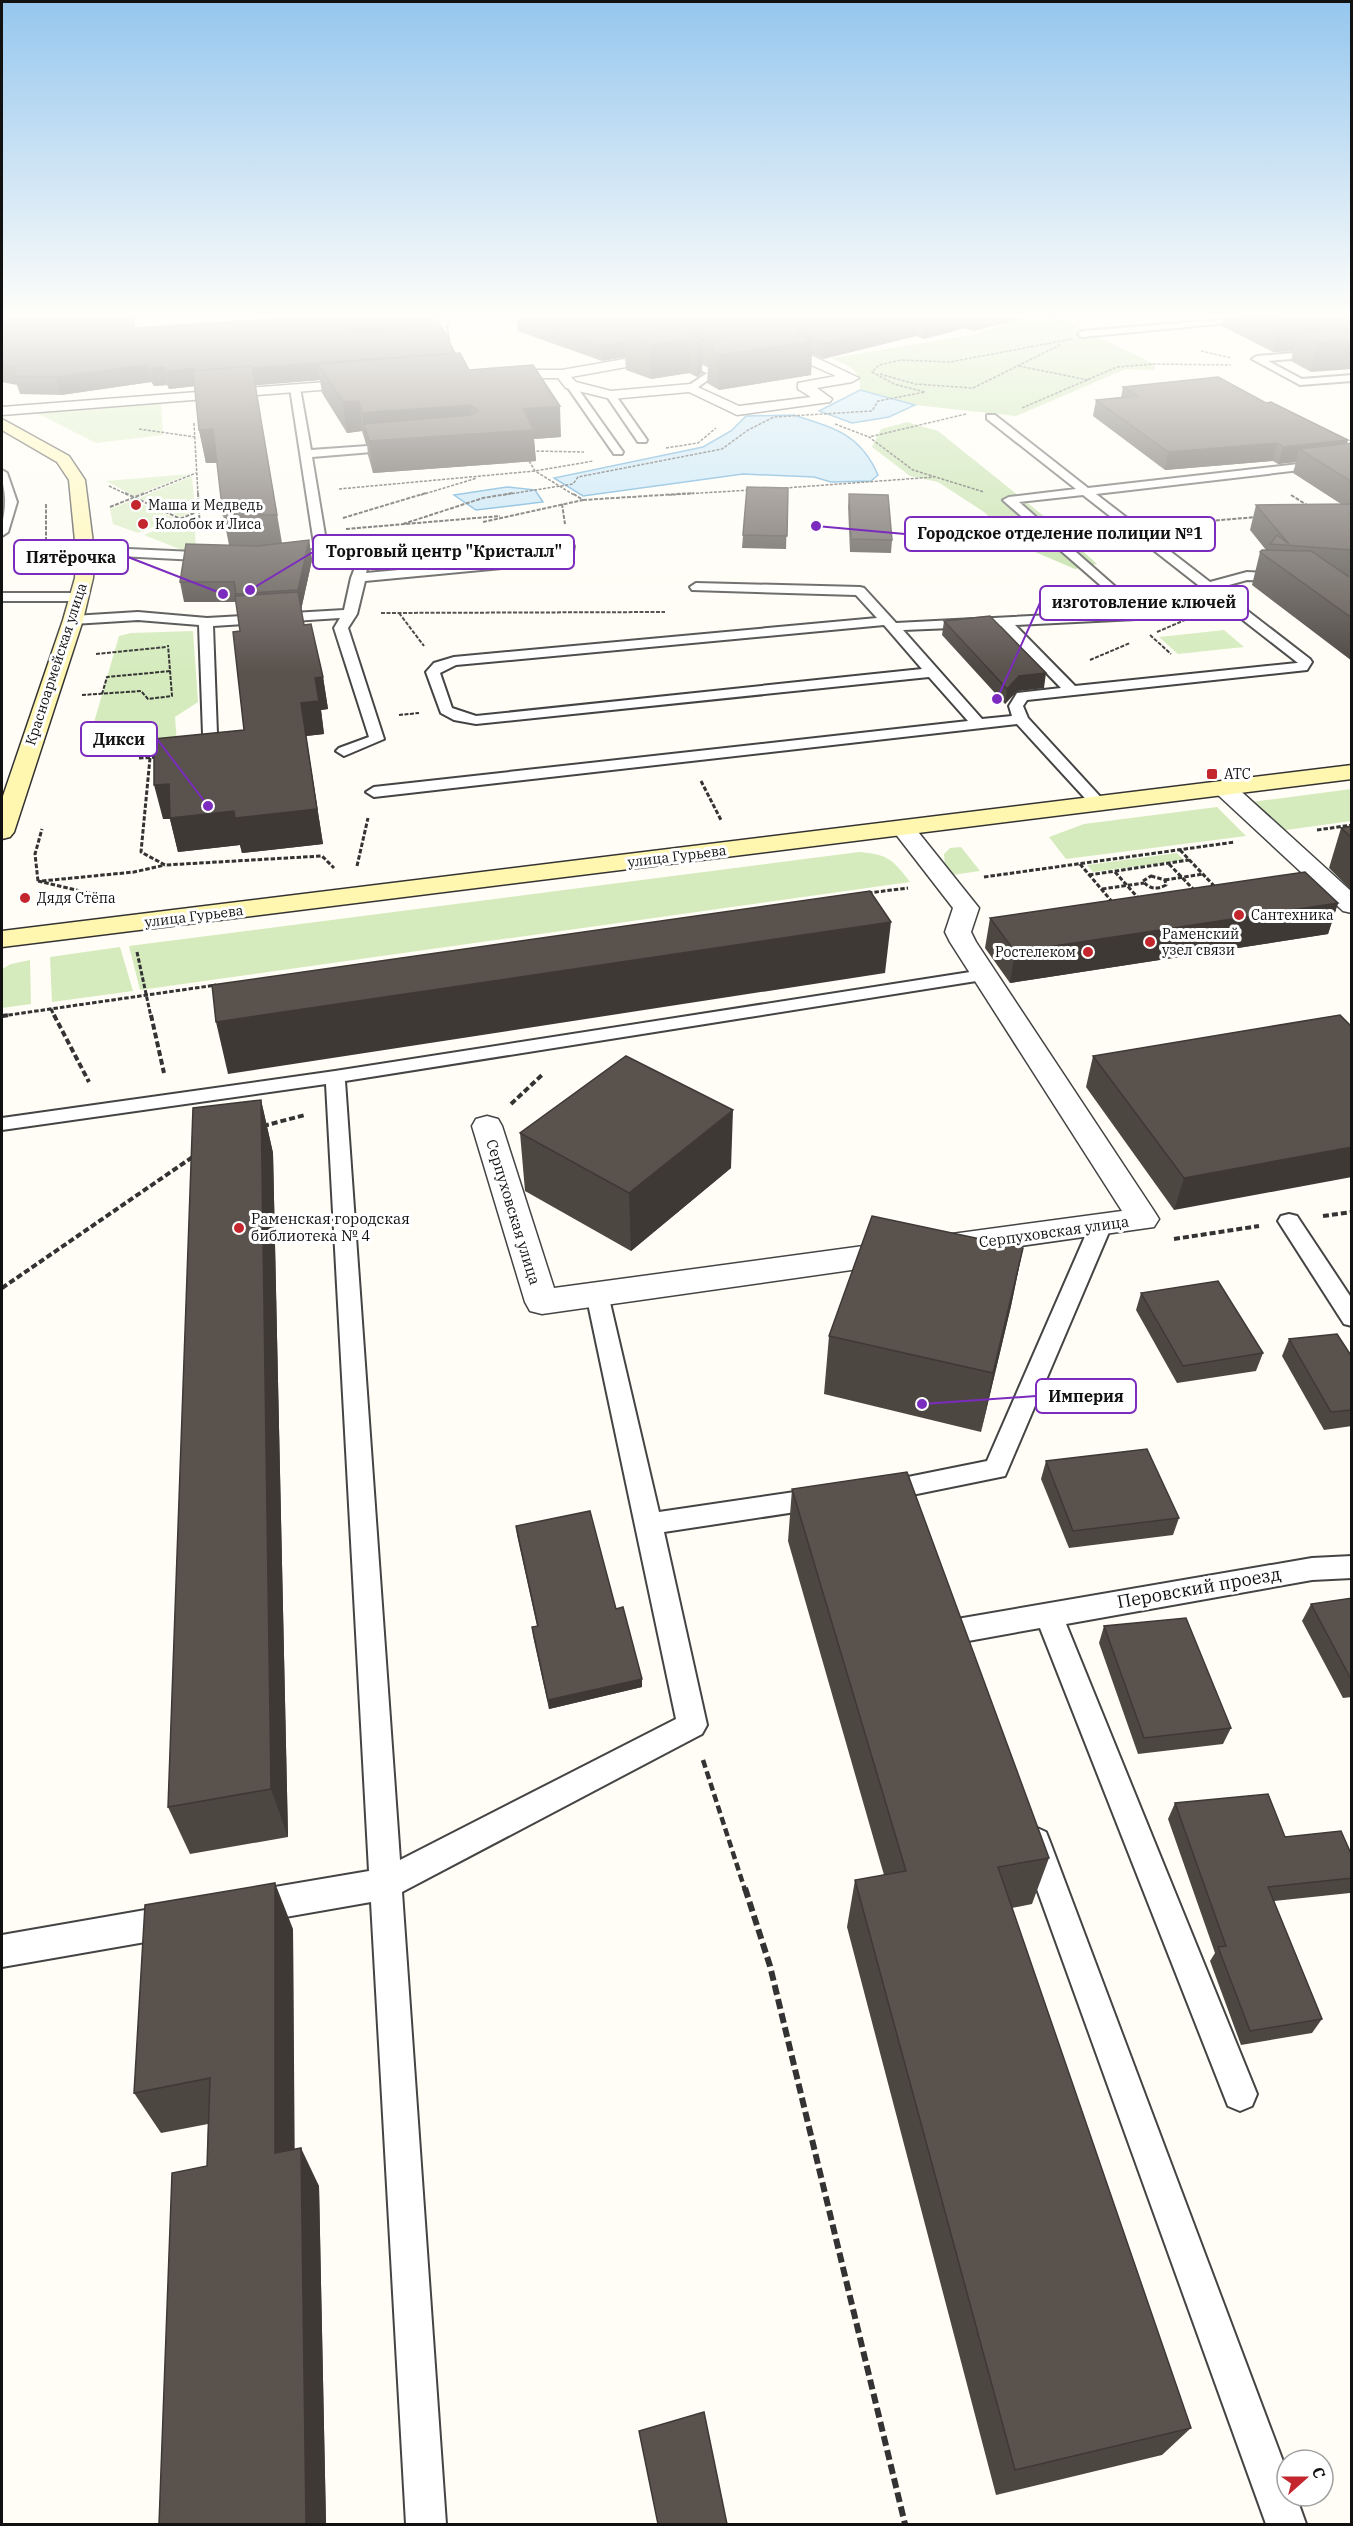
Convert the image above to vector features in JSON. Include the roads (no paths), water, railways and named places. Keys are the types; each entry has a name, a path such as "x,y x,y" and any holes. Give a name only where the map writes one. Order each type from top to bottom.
{"main road":[{"name":"Красноармейская улица","path":"2,832 73,620 84,578 85,551 76,480 63,459 18,436"},
{"name":"улица Гурьева","path":"2,939 1352,772"}],"street":[{"path":"1225,789 1352,906"},
{"name":"Серпуховская улица","path":"487,1126 542,1302 1143,1219 983,975 958,932 966,908 948,882 903,828"}],"lane":[{"path":"272,558 322,553 314,491 302,436"},
{"path":"607,436 618,452"},
{"path":"639,436 642,440"},
{"path":"1015,436 1305,665 1022,696 1016,706 1021,719 1099,804"},
{"path":"305,454 406,446"},
{"path":"933,672 476,720 459,717 446,710 433,672 439,666 466,660 889,624 1005,622 1131,612 1009,500 1352,461"},
{"path":"2,473 11,502 2,532"},
{"path":"357,578 566,558 568,546"},
{"path":"85,551 231,558"},
{"path":"344,751 377,739 341,628 351,614 357,578 365,555"},
{"path":"1212,591 1247,576 1300,578"},
{"path":"696,587 860,591 979,724"},
{"path":"2,597 78,597"},
{"path":"73,620 142,612 207,622 351,614"},
{"path":"207,622 210,734"},
{"path":"1005,622 1071,689"},
{"path":"374,792 1021,719"},
{"path":"2,1124 335,1077 983,975"},
{"path":"335,1077 426,2524"},
{"path":"1289,1221 1352,1318"},
{"path":"902,1494 996,1470 1101,1225"},
{"path":"2,1951 386,1884 692,1725 597,1294"},
{"path":"649,1524 848,1494"},
{"name":"Перовский проезд","path":"958,1631 1312,1569 1352,1567"},
{"path":"1048,1614 1240,2094"},
{"path":"1023,1810 1286,2524"}],"water":[{"path":"722,436 847,436 863,450 878,475 871,481 831,482 814,477 743,474 583,496 554,478 703,447"},
{"path":"507,487 535,490 543,502 476,510 454,495"}],"place":[{"name":"Маша и Медведь","path":"136,505"},
{"name":"Колобок и Лиса","path":"143,524"},
{"name":"Городское отделение полиции №1","path":"816,526"},
{"name":"Торговый центр \"Кристалл\"","path":"250,590"},
{"name":"Пятёрочка","path":"223,594"},
{"name":"изготовление ключей","path":"997,699"},
{"name":"АТС","path":"1212,774"},
{"name":"Дикси","path":"208,806"},
{"name":"Дядя Стёпа","path":"25,898"},
{"name":"Сантехника","path":"1239,915"},
{"name":"Раменский узел связи","path":"1150,942"},
{"name":"Ростелеком","path":"1088,952"},
{"name":"Раменская городская библиотека № 4","path":"239,1228"},
{"name":"Империя","path":"922,1404"}]}
